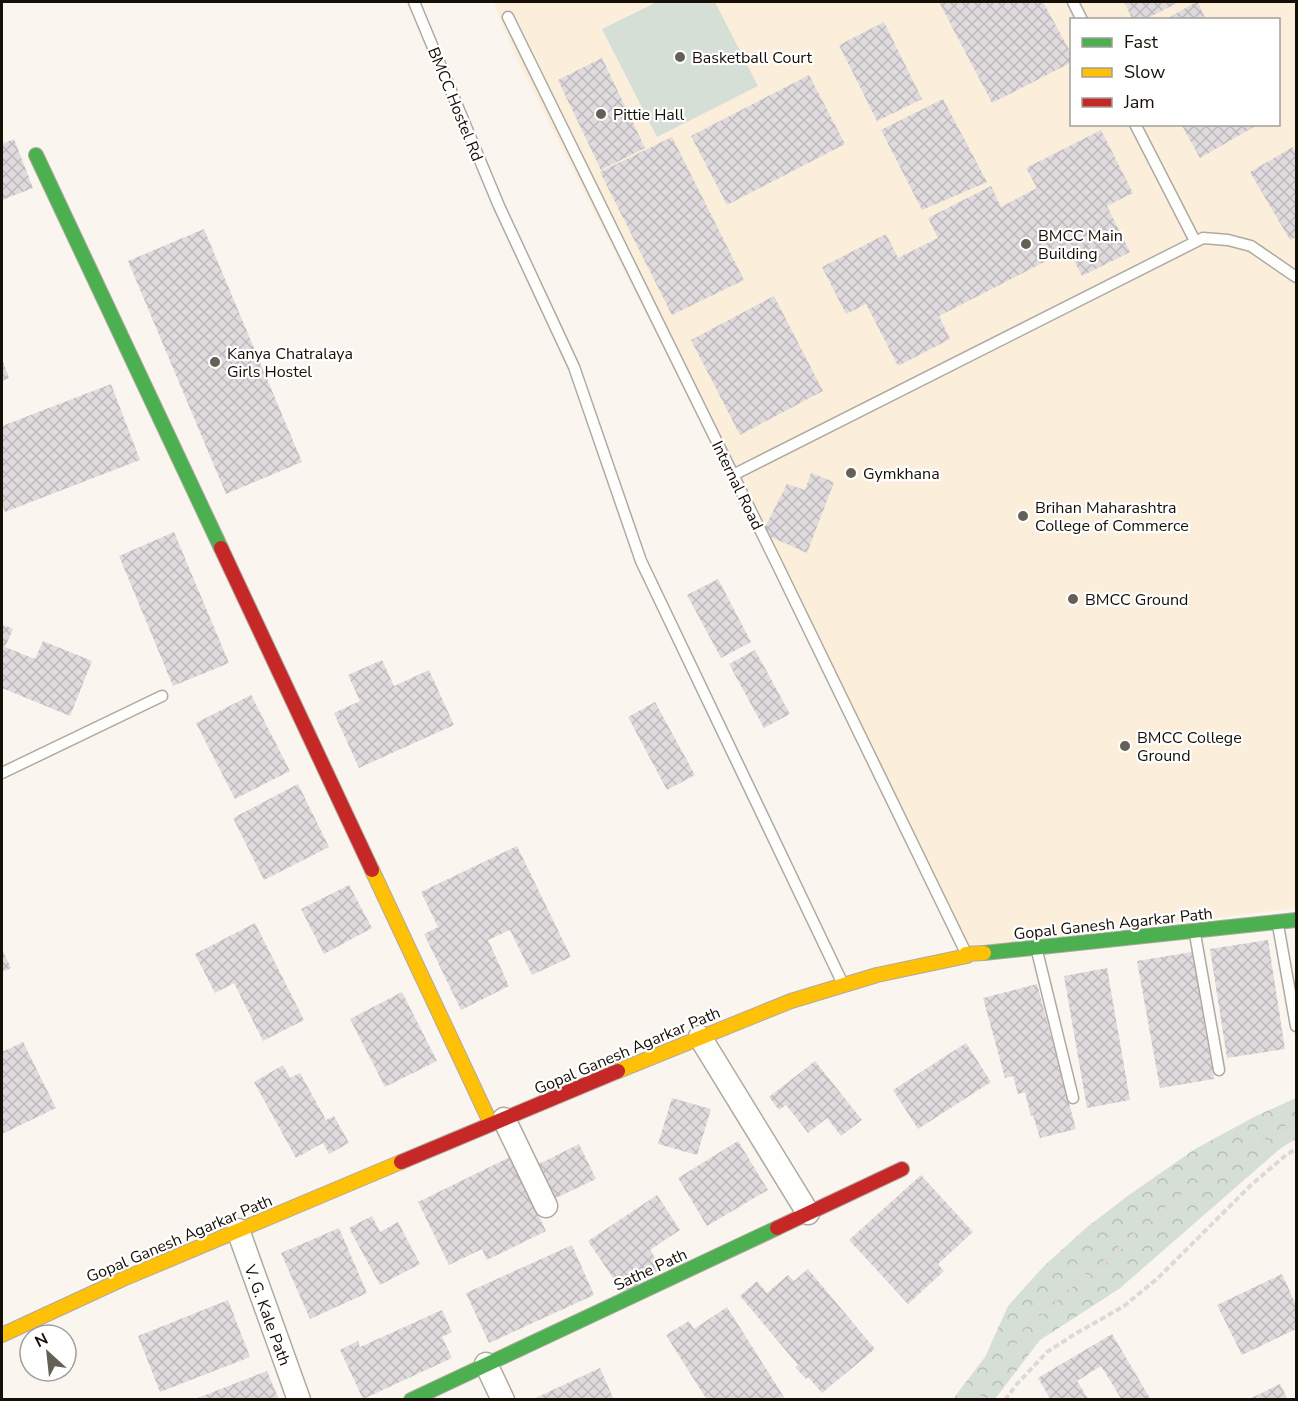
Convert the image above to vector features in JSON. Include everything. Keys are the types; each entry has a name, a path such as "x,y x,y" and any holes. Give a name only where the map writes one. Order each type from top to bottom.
{"street":[{"path":"36,155 497,1122 546,1206"},
{"name":"Gopal Ganesh Agarkar Path","path":"2,1335 123,1279 238,1230 700,1036 791,1001 877,975 968,956 966,954 1296,920"},
{"path":"700,1036 808,1213"},
{"name":"Sathe Path","path":"411,1400 902,1169"},
{"name":"V. G. Kale Path","path":"238,1230 299,1400"},
{"path":"486,1364 503,1400"}],"lane":[{"name":"BMCC Hostel Rd","path":"414,2 499,206 574,367 640,561 843,985"},
{"path":"1073,2 1081,18"},
{"name":"Internal Road","path":"507,17 966,954"},
{"path":"1136,126 1195,242"},
{"path":"733,476 1203,238 1220,239 1251,246 1296,277"},
{"path":"2,773 162,696"},
{"path":"1277,922 1296,1026"},
{"path":"1194,931 1220,1070"},
{"path":"1037,948 1073,1098"}],"path":[{"path":"977,1400 1029,1326 1068,1288 1105,1262 1142,1227 1232,1158 1296,1122"},
{"path":"1005,1400 1047,1352 1125,1306 1158,1278 1251,1185 1296,1149"}],"shaded area":[{"name":"Brihan Maharashtra College of Commerce","path":"493,2 1296,2 1296,908 968,948 516,58"}],"green space":[{"name":"Basketball Court","path":"657,2 715,2 758,86 657,137 602,29"},
{"path":"1296,1098 1296,1139 1281,1148 1119,1289 1040,1340 995,1399 953,1399 985,1357 1008,1306 1044,1266 1087,1227 1195,1149 1256,1116"}],"building":[{"path":"939,2 1043,2 1070,51 1070,63 992,103"},
{"path":"1124,2 1179,2 1148,18 1132,18"},
{"path":"1198,2 1205,18 1168,18"},
{"path":"884,22 922,99 877,121 839,45"},
{"name":"Pittie Hall","path":"602,58 645,148 601,170 558,80"},
{"path":"809,75 845,144 727,205 691,136"},
{"path":"943,99 987,182 922,210 881,130"},
{"path":"1182,126 1256,126 1200,158"},
{"name":"BMCC Main Building","path":"1101,130 1133,193 1107,206 1130,252 1082,276 1068,250 939,316 950,339 898,366 866,304 846,314 822,267 886,234 898,258 938,238 928,218 991,186 1001,207 1037,188 1026,168"},
{"path":"672,137 744,280 672,315 600,172"},
{"path":"14,139 33,188 2,200 2,144"},
{"path":"1293,147 1296,154 1296,237 1290,240 1250,172"},
{"name":"Kanya Chatralaya Girls Hostel","path":"204,229 302,462 226,494 128,261"},
{"path":"774,296 823,391 740,435 691,340"},
{"path":"2,359 9,378 2,381"},
{"path":"111,384 140,460 5,512 2,502 2,426"},
{"path":"811,473 834,482 807,553 762,533 787,484 805,490"},
{"path":"174,532 229,663 173,686 119,556"},
{"path":"718,579 751,642 721,658 687,595"},
{"path":"2,624 13,629 5,647 35,659 43,641 92,661 70,716 2,688"},
{"path":"755,650 790,714 764,728 729,664"},
{"path":"382,660 394,686 429,670 454,725 359,768 334,713 360,701 348,675"},
{"path":"251,695 290,771 235,799 196,723"},
{"path":"655,702 695,775 667,790 628,717"},
{"path":"298,784 329,847 264,880 233,818"},
{"path":"517,846 571,957 532,975 510,930 488,940 509,986 461,1010 424,934 438,927 421,892"},
{"path":"349,885 372,928 324,954 301,909"},
{"path":"255,923 304,1020 263,1041 234,983 215,993 195,954"},
{"path":"1268,940 1285,1049 1227,1058 1210,949"},
{"path":"2,949 11,968 2,972"},
{"path":"1192,952 1214,1079 1160,1088 1137,961"},
{"path":"1107,968 1130,1100 1087,1108 1064,976"},
{"path":"1037,984 1076,1129 1040,1138 1025,1092 1018,1094 1013,1076 1005,1078 983,998"},
{"path":"402,992 437,1061 385,1087 350,1019"},
{"path":"23,1042 56,1108 2,1134 2,1052"},
{"path":"966,1043 991,1082 918,1129 893,1090"},
{"path":"815,1061 862,1120 841,1136 827,1118 808,1133 786,1105 779,1110 769,1097"},
{"path":"283,1065 290,1078 300,1073 326,1120 334,1116 349,1143 329,1154 323,1143 296,1158 254,1082"},
{"path":"672,1098 711,1109 697,1155 658,1144"},
{"path":"738,1141 768,1190 707,1226 678,1178"},
{"path":"579,1144 596,1179 556,1198 539,1164"},
{"path":"510,1157 546,1231 487,1260 482,1249 449,1265 418,1202"},
{"path":"921,1175 973,1232 938,1264 944,1271 908,1304 849,1240"},
{"path":"657,1195 680,1230 650,1250 662,1268 624,1294 588,1241"},
{"path":"372,1216 380,1232 398,1222 420,1264 380,1285 349,1228"},
{"path":"339,1228 367,1293 310,1319 281,1253"},
{"path":"572,1245 594,1295 489,1343 466,1293"},
{"path":"808,1269 875,1349 822,1393 808,1377 806,1379 795,1367 798,1365 740,1296 757,1281 767,1293 788,1275 794,1281"},
{"path":"1282,1274 1296,1305 1296,1329 1242,1355 1217,1305"},
{"path":"228,1300 250,1357 160,1392 138,1336"},
{"path":"727,1307 784,1397 780,1400 707,1400 666,1335 689,1321 694,1329"},
{"path":"442,1310 452,1332 442,1337 452,1358 363,1399 340,1350 358,1341 360,1347"},
{"path":"1112,1334 1151,1400 1122,1400 1101,1366 1077,1381 1089,1400 1051,1400 1038,1378"},
{"path":"600,1368 614,1400 531,1400"},
{"path":"267,1371 279,1400 195,1400 195,1399"},
{"path":"1280,1384 1288,1400 1247,1400"}],"traffic: fast":[{"path":"36,155 221,548"},
{"path":"984,953 1296,920"},
{"path":"411,1400 777,1228"}],"traffic: slow":[{"path":"372,870 491,1124"},
{"path":"618,1071 791,1001 877,975 967,956 966,954 984,953"},
{"path":"2,1335 123,1279 401,1162"}],"traffic: jam":[{"path":"221,548 372,870"},
{"path":"401,1162 618,1071"},
{"path":"777,1228 902,1169"}],"place":[{"name":"Basketball Court","path":"680,57"},
{"name":"Pittie Hall","path":"601,114"},
{"name":"BMCC Main Building","path":"1026,244"},
{"name":"Kanya Chatralaya Girls Hostel","path":"215,362"},
{"name":"Gymkhana","path":"851,473"},
{"name":"Brihan Maharashtra College of Commerce","path":"1023,516"},
{"name":"BMCC Ground","path":"1073,599"},
{"name":"BMCC College Ground","path":"1125,746"}]}
